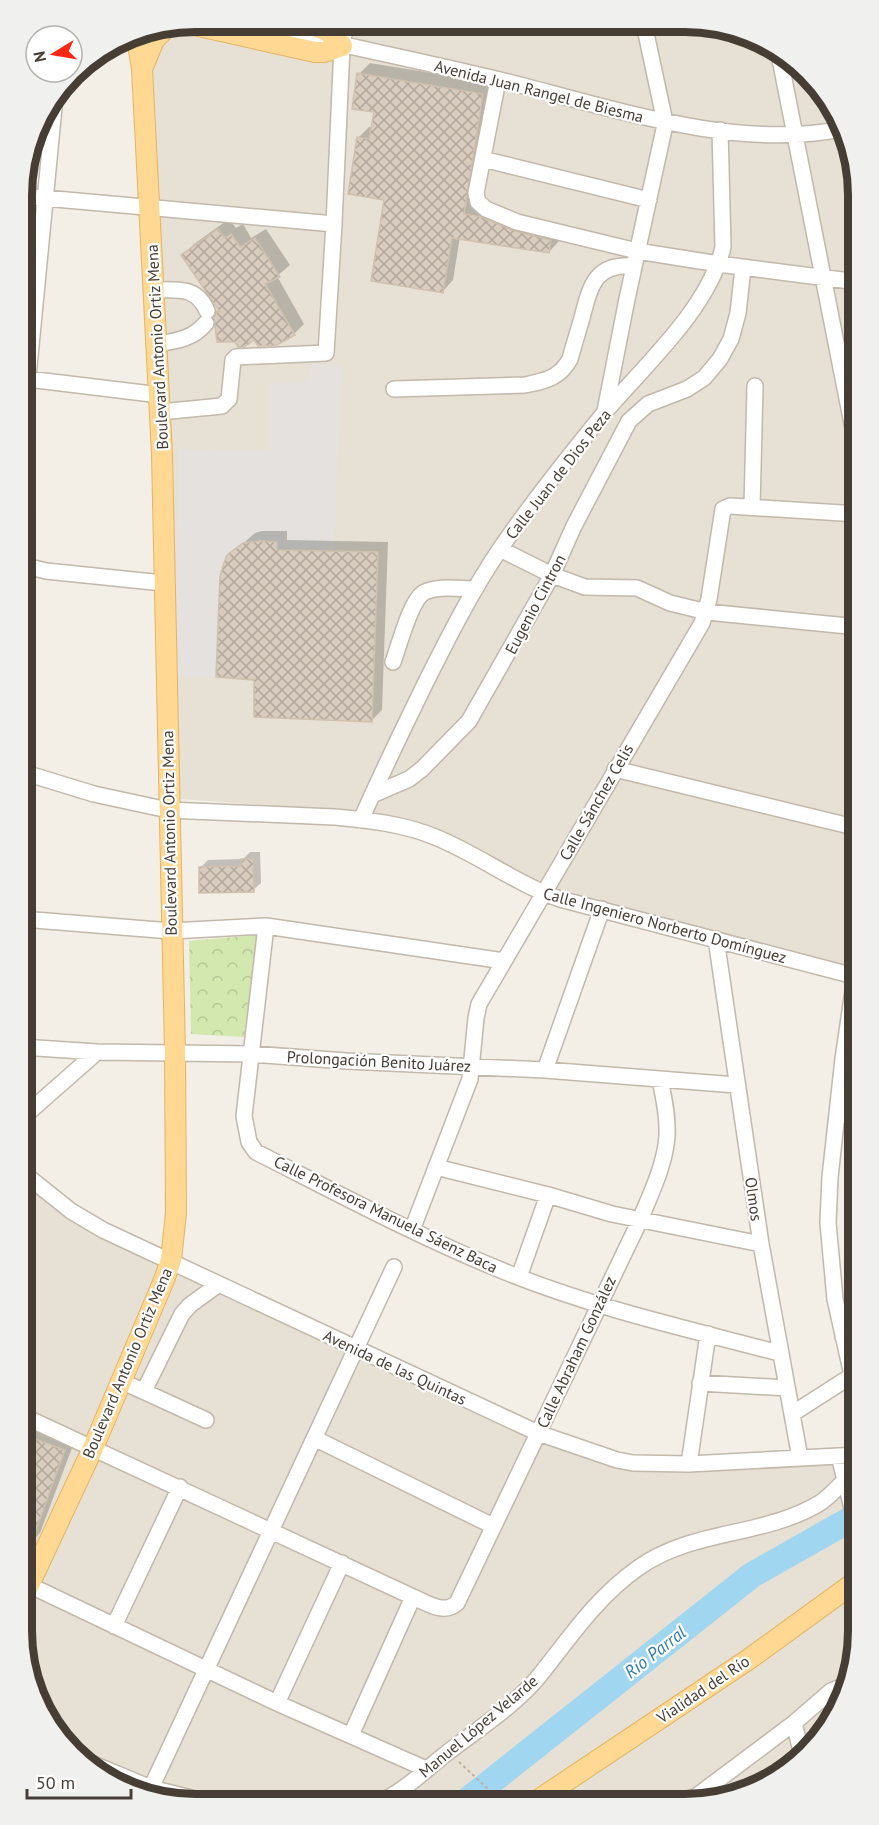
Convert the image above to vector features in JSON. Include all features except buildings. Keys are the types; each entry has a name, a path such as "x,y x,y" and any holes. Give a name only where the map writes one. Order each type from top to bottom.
{"main road":[{"path":"225,32 324,52 342,46 330,32"},
{"path":"139,51 158,36"},
{"name":"Boulevard Antonio Ortiz Mena","path":"32,1578 93,1448 171,1260 176,1213 175,1052 160,403 139,51"},
{"name":"Vialidad del Río","path":"551,1794 749,1659 847,1588"}],"street":[{"name":"Avenida Juan Rangel de Biesma","path":"284,32 498,80 665,122 795,136 834,130"},
{"path":"32,380 160,403 222,406 229,399 233,360 236,357 326,353 344,32"},
{"path":"605,413 665,122 646,32"},
{"path":"781,63 848,403"},
{"path":"498,80 476,196 478,202 486,209 517,222 636,258 719,264 848,281"},
{"path":"32,336 53,114"},
{"name":"Calle Juan de Dios Peza","path":"361,820 427,679 475,589 500,549 605,413 693,309 708,286 719,264 723,247 720,129"},
{"path":"483,159 650,200"},
{"path":"32,197 334,224"},
{"path":"394,389 525,385 555,377 564,370 570,359 592,282 606,270 636,258"},
{"path":"627,387 648,404 687,388 704,378 720,359 731,339 738,313 743,268"},
{"path":"154,290 188,291 200,297 207,317 200,331 190,337 157,344"},
{"path":"755,386 752,507 848,513"},
{"name":"Eugenio Cintron","path":"372,795 409,778 422,769 469,721 552,575 574,526 629,421 648,404"},
{"name":"Calle Sánchez Celis","path":"412,1230 465,1095 472,1066 479,1004 707,612 721,513 726,507 752,507"},
{"path":"500,549 552,575 585,587 637,588 670,603 707,612 848,626"},
{"path":"32,568 46,571 163,583"},
{"path":"393,662 416,602 423,593 435,589 475,589"},
{"path":"615,769 848,825"},
{"name":"Calle Ingeniero Norberto Domínguez","path":"32,775 94,794 168,810 361,820 400,826 437,837 543,893 847,974"},
{"path":"545,1070 602,909"},
{"path":"32,920 171,930 266,926 504,961"},
{"path":"252,1054 266,926"},
{"name":"Olmos","path":"716,939 761,1244 779,1353 800,1458"},
{"path":"847,1033 830,1177 828,1223 831,1271 847,1350"},
{"name":"Prolongación Benito Juárez","path":"32,1048 97,1052 252,1054 346,1061 545,1070 736,1085"},
{"path":"32,1108 97,1052"},
{"name":"Calle Profesora Manuela Sáenz Baca","path":"252,1054 244,1116 245,1132 256,1152 412,1230 519,1277 598,1304 779,1353"},
{"name":"Calle Abraham González","path":"413,1596 446,1609 457,1603 640,1220 664,1154 666,1117 660,1080"},
{"path":"839,1099 847,1114"},
{"path":"436,1167 548,1195 612,1214 761,1244"},
{"name":"Avenida de las Quintas","path":"32,1180 71,1211 88,1221 219,1284 538,1433 617,1461 689,1464 847,1456"},
{"path":"519,1277 548,1195"},
{"path":"151,1788 394,1267"},
{"path":"144,1391 182,1314 190,1305 219,1284"},
{"path":"689,1464 708,1334"},
{"path":"843,1337 847,1335"},
{"path":"792,1414 847,1379"},
{"path":"121,1381 206,1420"},
{"path":"700,1383 787,1388"},
{"path":"32,1420 180,1487 270,1532 413,1596 351,1735"},
{"path":"314,1438 493,1526"},
{"path":"838,1456 847,1495"},
{"name":"Manuel López Velarde","path":"393,1794 529,1687 591,1610 614,1586 639,1567 661,1553 686,1544 786,1519 823,1501 844,1484"},
{"path":"114,1626 180,1487"},
{"path":"277,1703 342,1563"},
{"path":"32,1596 114,1626 426,1770"},
{"path":"714,1790 831,1691 836,1689"},
{"path":"794,1723 800,1746"},
{"path":"119,1775 146,1786"}],"path":[{"path":"448,1752 493,1794"}],"shaded area":[{"path":"184,32 695,32 737,40 775,59 792,72 820,104 831,123 844,163 848,195 847,968 539,887 433,827 363,813 170,798 138,41"},
{"path":"310,364 342,366 334,551 277,550 276,542 260,541 243,543 227,555 220,576 216,677 175,676 178,449 268,450 268,383 309,382"},
{"path":"32,1177 84,1217 586,1446 640,1461 847,1447 847,1641 844,1662 835,1693 826,1712 800,1746 784,1760 756,1777 737,1785 706,1792 552,1794 550,1784 536,1794 195,1794 173,1792 152,1788 123,1777 87,1753 72,1738 59,1721 40,1683 32,1641"}],"green space":[{"path":"258,935 244,1037 191,1034 189,941"}],"waterway":[{"name":"Río Parral","path":"475,1794 752,1575 847,1521"}]}
